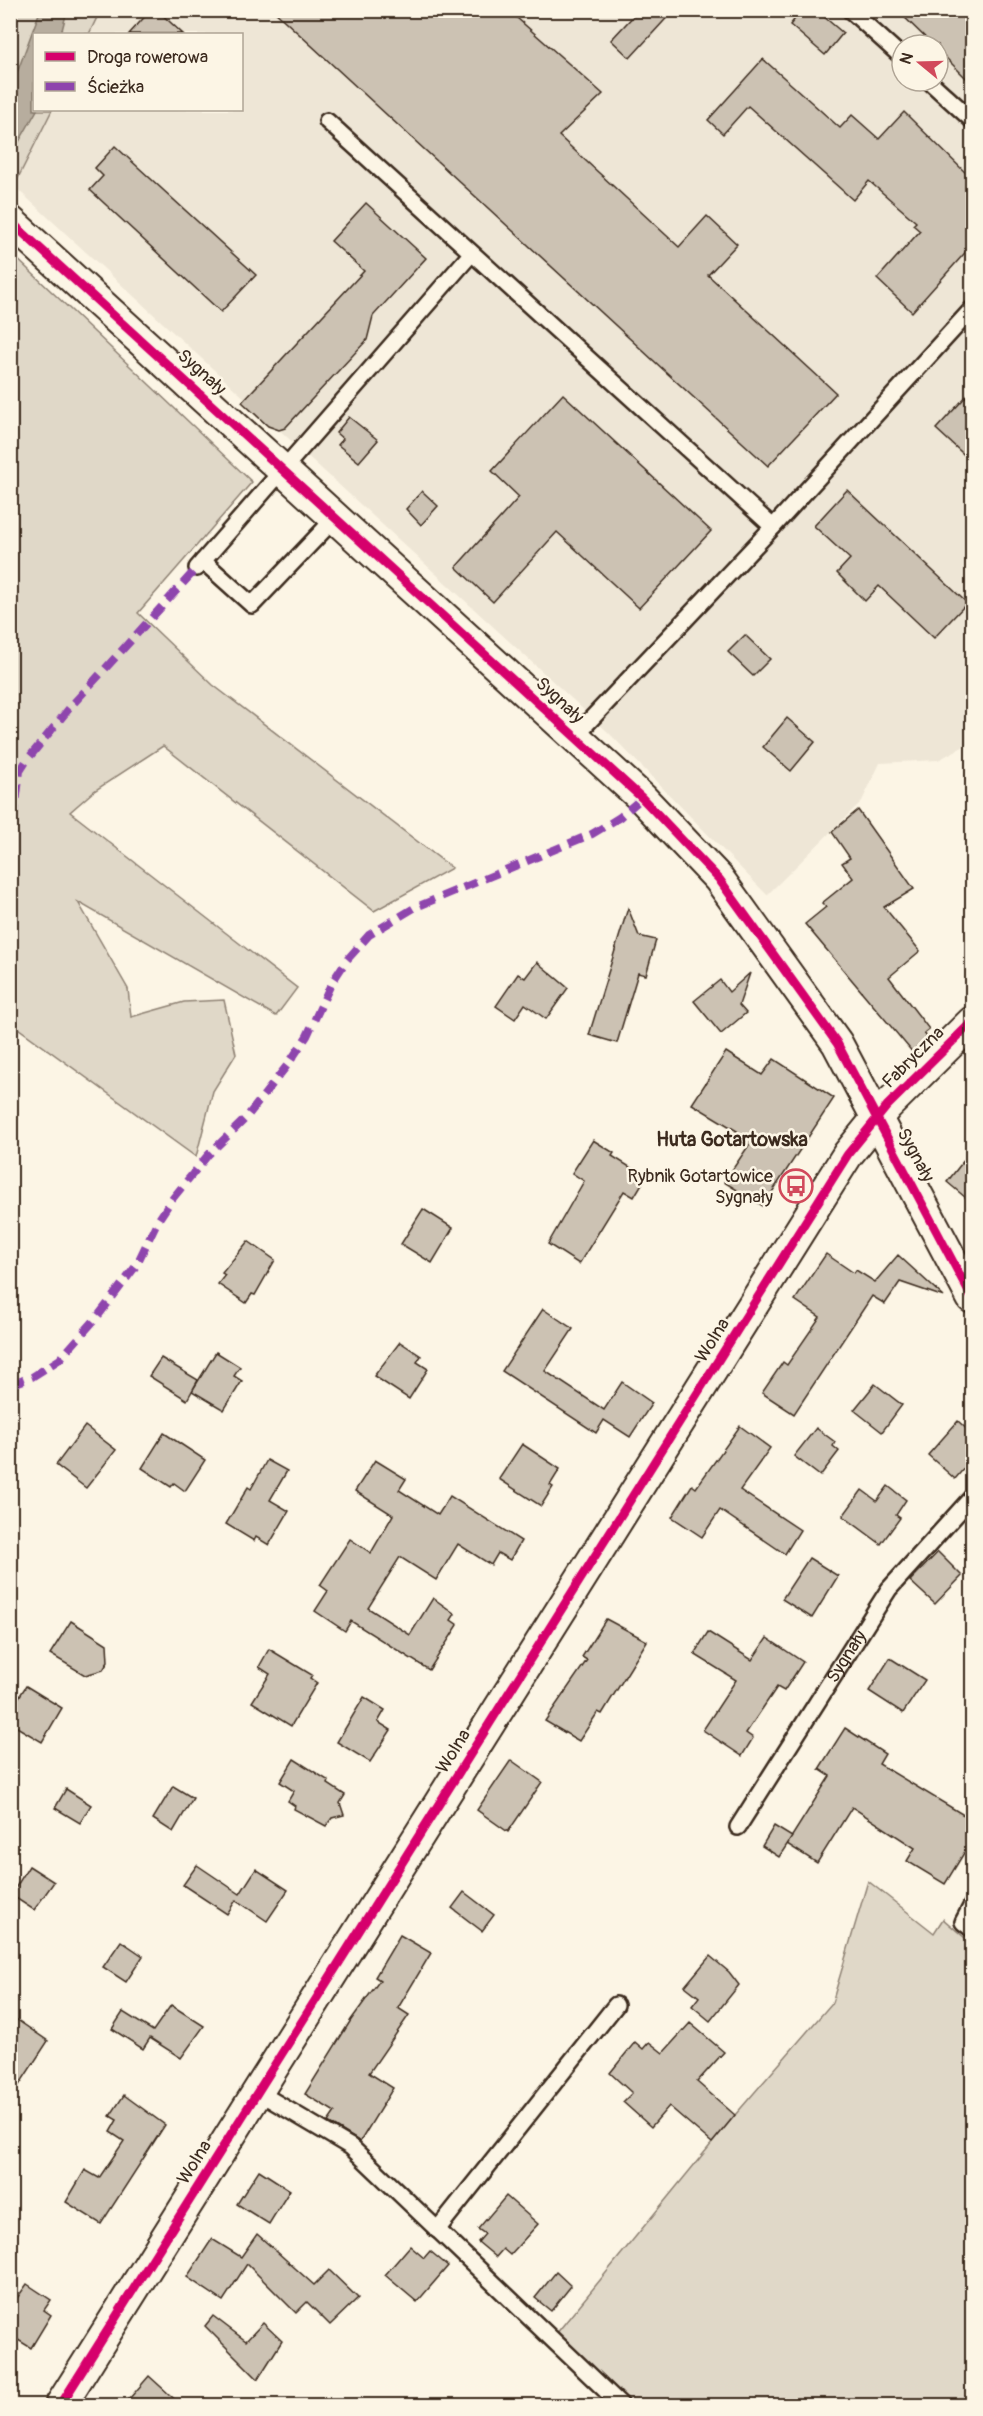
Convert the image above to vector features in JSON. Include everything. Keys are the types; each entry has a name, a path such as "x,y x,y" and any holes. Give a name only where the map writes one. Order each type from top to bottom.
{"street":[{"name":"Sygnały","path":"10,221 642,798 719,879 837,1043 972,1298"},
{"name":"Fabryczna","path":"878,1117 972,1022"},
{"name":"Wolna","path":"60,2406 843,1161 878,1117"}],"lane":[{"path":"850,10 890,46"},
{"path":"942,93 972,120"},
{"path":"327,121 773,527"},
{"path":"336,517 252,605 200,565 471,254"},
{"path":"575,736 773,527 972,309"},
{"name":"Sygnały","path":"738,1827 889,1589 972,1497"},
{"path":"972,1905 963,1922 972,1929"},
{"path":"437,2230 616,2004"},
{"path":"258,2092 351,2147 621,2405"}],"shaded area":[{"path":"11,11 100,11 89,33 33,33 33,111 52,111 14,186 11,183"},
{"path":"40,11 67,11 61,33 33,33 33,111 36,111 11,156 11,89"},
{"path":"100,11 972,11 972,742 938,760 880,763 862,801 767,895 609,733 14,186 52,111 243,111 243,33 89,33"},
{"path":"11,253 252,482 138,613 213,685 452,868 374,911 163,746 94,791 70,812 297,988 276,1016 78,902 128,989 131,1017 184,1002 224,1000 236,1054 213,1091 196,1157 11,1023"},
{"path":"868,1881 934,1933 943,1919 972,1944 972,2405 631,2405 556,2334 735,2115 832,2003"}],"building":[{"path":"151,10 157,10 182,33 130,33"},
{"path":"273,10 508,10 603,94 559,136 679,247 707,216 737,244 708,275 836,393 768,466"},
{"path":"639,10 674,10 630,58 611,40"},
{"path":"802,10 816,10 843,33 825,55 790,25"},
{"path":"897,10 972,10 972,84 950,62 950,33 921,33"},
{"path":"763,59 840,128 852,115 879,139 904,112 972,179 972,245 912,312 877,279 920,231 913,225 916,222 869,181 853,200 748,106 723,134 708,120"},
{"path":"115,146 256,275 221,312 90,190 103,176 95,168"},
{"path":"366,203 426,258 373,316 367,340 285,428 279,430 268,426 242,402 364,271 331,241"},
{"path":"972,390 972,462 936,429"},
{"path":"563,394 711,531 639,608 557,532 493,602 456,567 519,497 492,471"},
{"path":"349,417 378,440 359,462 338,445 343,439 336,433"},
{"path":"847,490 967,603 934,638 879,586 865,601 837,573 850,559 814,526"},
{"path":"422,491 438,506 421,525 406,509"},
{"path":"745,635 770,659 753,676 728,652"},
{"path":"787,718 815,742 791,771 763,747"},
{"path":"858,810 914,889 884,907 920,951 889,977 929,1029 924,1033 929,1040 914,1054 805,924 826,907 822,903 853,878 842,863 850,858 832,832"},
{"path":"628,908 639,936 656,940 646,975 638,973 617,1043 589,1035"},
{"path":"537,962 568,988 546,1019 525,1004 515,1019 496,1006 518,974 525,978"},
{"path":"750,973 739,1005 746,1013 721,1034 694,1001 720,980 729,992"},
{"path":"726,1052 762,1075 774,1059 834,1098 763,1206 724,1182 749,1145 734,1135 737,1131 692,1104"},
{"path":"593,1140 614,1153 612,1156 646,1177 634,1197 624,1191 579,1264 548,1244 584,1181 572,1173"},
{"path":"972,1150 972,1203 947,1182"},
{"path":"423,1209 453,1228 432,1263 401,1244"},
{"path":"248,1241 275,1260 255,1295 252,1294 246,1303 218,1284 225,1275 222,1273"},
{"path":"826,1254 854,1273 856,1270 875,1282 898,1255 944,1297 900,1282 885,1304 872,1296 794,1414 762,1393 783,1362 787,1365 820,1317 795,1300"},
{"path":"543,1309 573,1329 545,1371 604,1410 622,1382 652,1403 630,1437 604,1420 596,1433 502,1371"},
{"path":"400,1342 421,1356 417,1362 428,1369 409,1399 374,1376"},
{"path":"216,1352 240,1367 234,1376 242,1381 224,1410 192,1391"},
{"path":"161,1358 198,1380 187,1400 149,1376"},
{"path":"875,1384 902,1405 882,1432 854,1410"},
{"path":"958,1421 972,1434 972,1459 955,1479 928,1455"},
{"path":"85,1426 116,1450 86,1488 56,1465"},
{"path":"740,1426 770,1448 740,1490 800,1530 785,1554 720,1510 702,1537 672,1517 692,1485 696,1488"},
{"path":"816,1428 835,1442 833,1446 839,1451 820,1476 794,1456"},
{"path":"164,1433 205,1460 185,1491 174,1483 171,1487 142,1468"},
{"path":"522,1444 560,1469 550,1485 553,1487 541,1506 499,1479"},
{"path":"267,1460 287,1471 270,1500 289,1511 269,1545 256,1537 254,1541 226,1524 248,1487 251,1489"},
{"path":"375,1460 406,1479 399,1490 438,1515 450,1496 521,1541 510,1560 498,1553 491,1565 458,1544 436,1580 400,1557 368,1608 410,1635 433,1598 455,1614 451,1620 458,1625 429,1670 351,1621 345,1631 315,1611 328,1591 320,1585 350,1539 371,1553 393,1515 355,1491"},
{"path":"888,1486 906,1500 896,1515 900,1518 881,1544 843,1516 862,1490 877,1501"},
{"path":"938,1552 962,1576 935,1604 910,1581"},
{"path":"809,1558 838,1576 812,1618 782,1599"},
{"path":"606,1619 647,1641 602,1714 598,1712 579,1741 545,1721 587,1660 582,1657"},
{"path":"71,1621 107,1644 108,1662 103,1670 85,1675 50,1654"},
{"path":"708,1632 752,1660 767,1638 803,1662 784,1691 777,1687 746,1733 753,1738 742,1756 703,1730 736,1680 694,1654"},
{"path":"269,1649 312,1675 310,1678 317,1683 291,1726 252,1702 270,1674 259,1667"},
{"path":"890,1658 925,1680 903,1713 869,1691"},
{"path":"26,1686 62,1708 42,1742 10,1723 10,1711"},
{"path":"364,1697 385,1710 378,1722 391,1730 370,1762 337,1742"},
{"path":"845,1728 885,1754 879,1764 972,1820 972,1840 945,1884 907,1861 915,1848 852,1807 817,1863 787,1844 830,1776 819,1769"},
{"path":"294,1759 329,1781 328,1784 345,1795 340,1803 344,1815 332,1818 326,1826 294,1809 295,1806 288,1801 294,1791 280,1782"},
{"path":"511,1760 542,1782 508,1832 477,1810"},
{"path":"173,1786 193,1798 173,1832 153,1819"},
{"path":"66,1789 91,1805 80,1823 55,1808"},
{"path":"774,1826 792,1837 779,1857 762,1846"},
{"path":"197,1865 240,1894 256,1869 288,1890 267,1921 236,1900 227,1914 183,1885"},
{"path":"29,1866 54,1882 34,1910 11,1895"},
{"path":"464,1892 494,1915 482,1931 452,1908"},
{"path":"400,1935 431,1953 398,2008 409,2015 369,2073 393,2088 360,2142 328,2122 335,2112 305,2094 351,2020 380,1980 375,1977"},
{"path":"121,1941 143,1956 126,1982 103,1967"},
{"path":"710,1956 729,1972 739,1985 710,2021 692,2006 699,1997 685,1986"},
{"path":"171,2005 204,2026 181,2058 150,2038 143,2049 112,2029 123,2012 153,2031"},
{"path":"10,2015 48,2041 10,2099"},
{"path":"690,2023 724,2052 697,2082 735,2115 712,2143 669,2106 651,2127 623,2102 632,2093 610,2073 635,2042 643,2049 649,2042 663,2053"},
{"path":"124,2095 165,2125 101,2224 66,2202 85,2170 99,2178 124,2141 110,2132 117,2120 110,2116"},
{"path":"259,2170 290,2190 269,2224 237,2204"},
{"path":"506,2196 538,2224 510,2255 503,2249 496,2257 478,2242 485,2234 478,2229"},
{"path":"257,2234 314,2285 329,2270 358,2298 330,2325 307,2302 296,2313 247,2264 223,2301 187,2277 212,2239 241,2257"},
{"path":"410,2246 424,2258 430,2251 448,2266 417,2302 385,2275"},
{"path":"556,2272 571,2286 551,2311 535,2298"},
{"path":"27,2284 51,2300 44,2310 51,2315 31,2348 10,2335 10,2308"},
{"path":"213,2316 246,2341 263,2323 282,2341 258,2379 205,2326"},
{"path":"149,2376 182,2406 123,2406"}],"marked path":[{"path":"10,820 15,811 20,771 27,760 72,705 197,568"},
{"path":"10,1385 32,1377 60,1359 98,1316 136,1266 157,1222 173,1198 208,1155 246,1118 289,1063 307,1036 331,984 346,961 369,935 414,908 592,834 620,817 642,798"}],"cycle path":[{"path":"10,221 642,798 719,879 837,1043 972,1298"},
{"path":"60,2406 848,1154 887,1106 972,1022"}],"place":[{"name":"Rybnik Gotartowice Sygnały","path":"796,1186"}],"district":[{"name":"Huta Gotartowska","path":"732,1139"}]}
